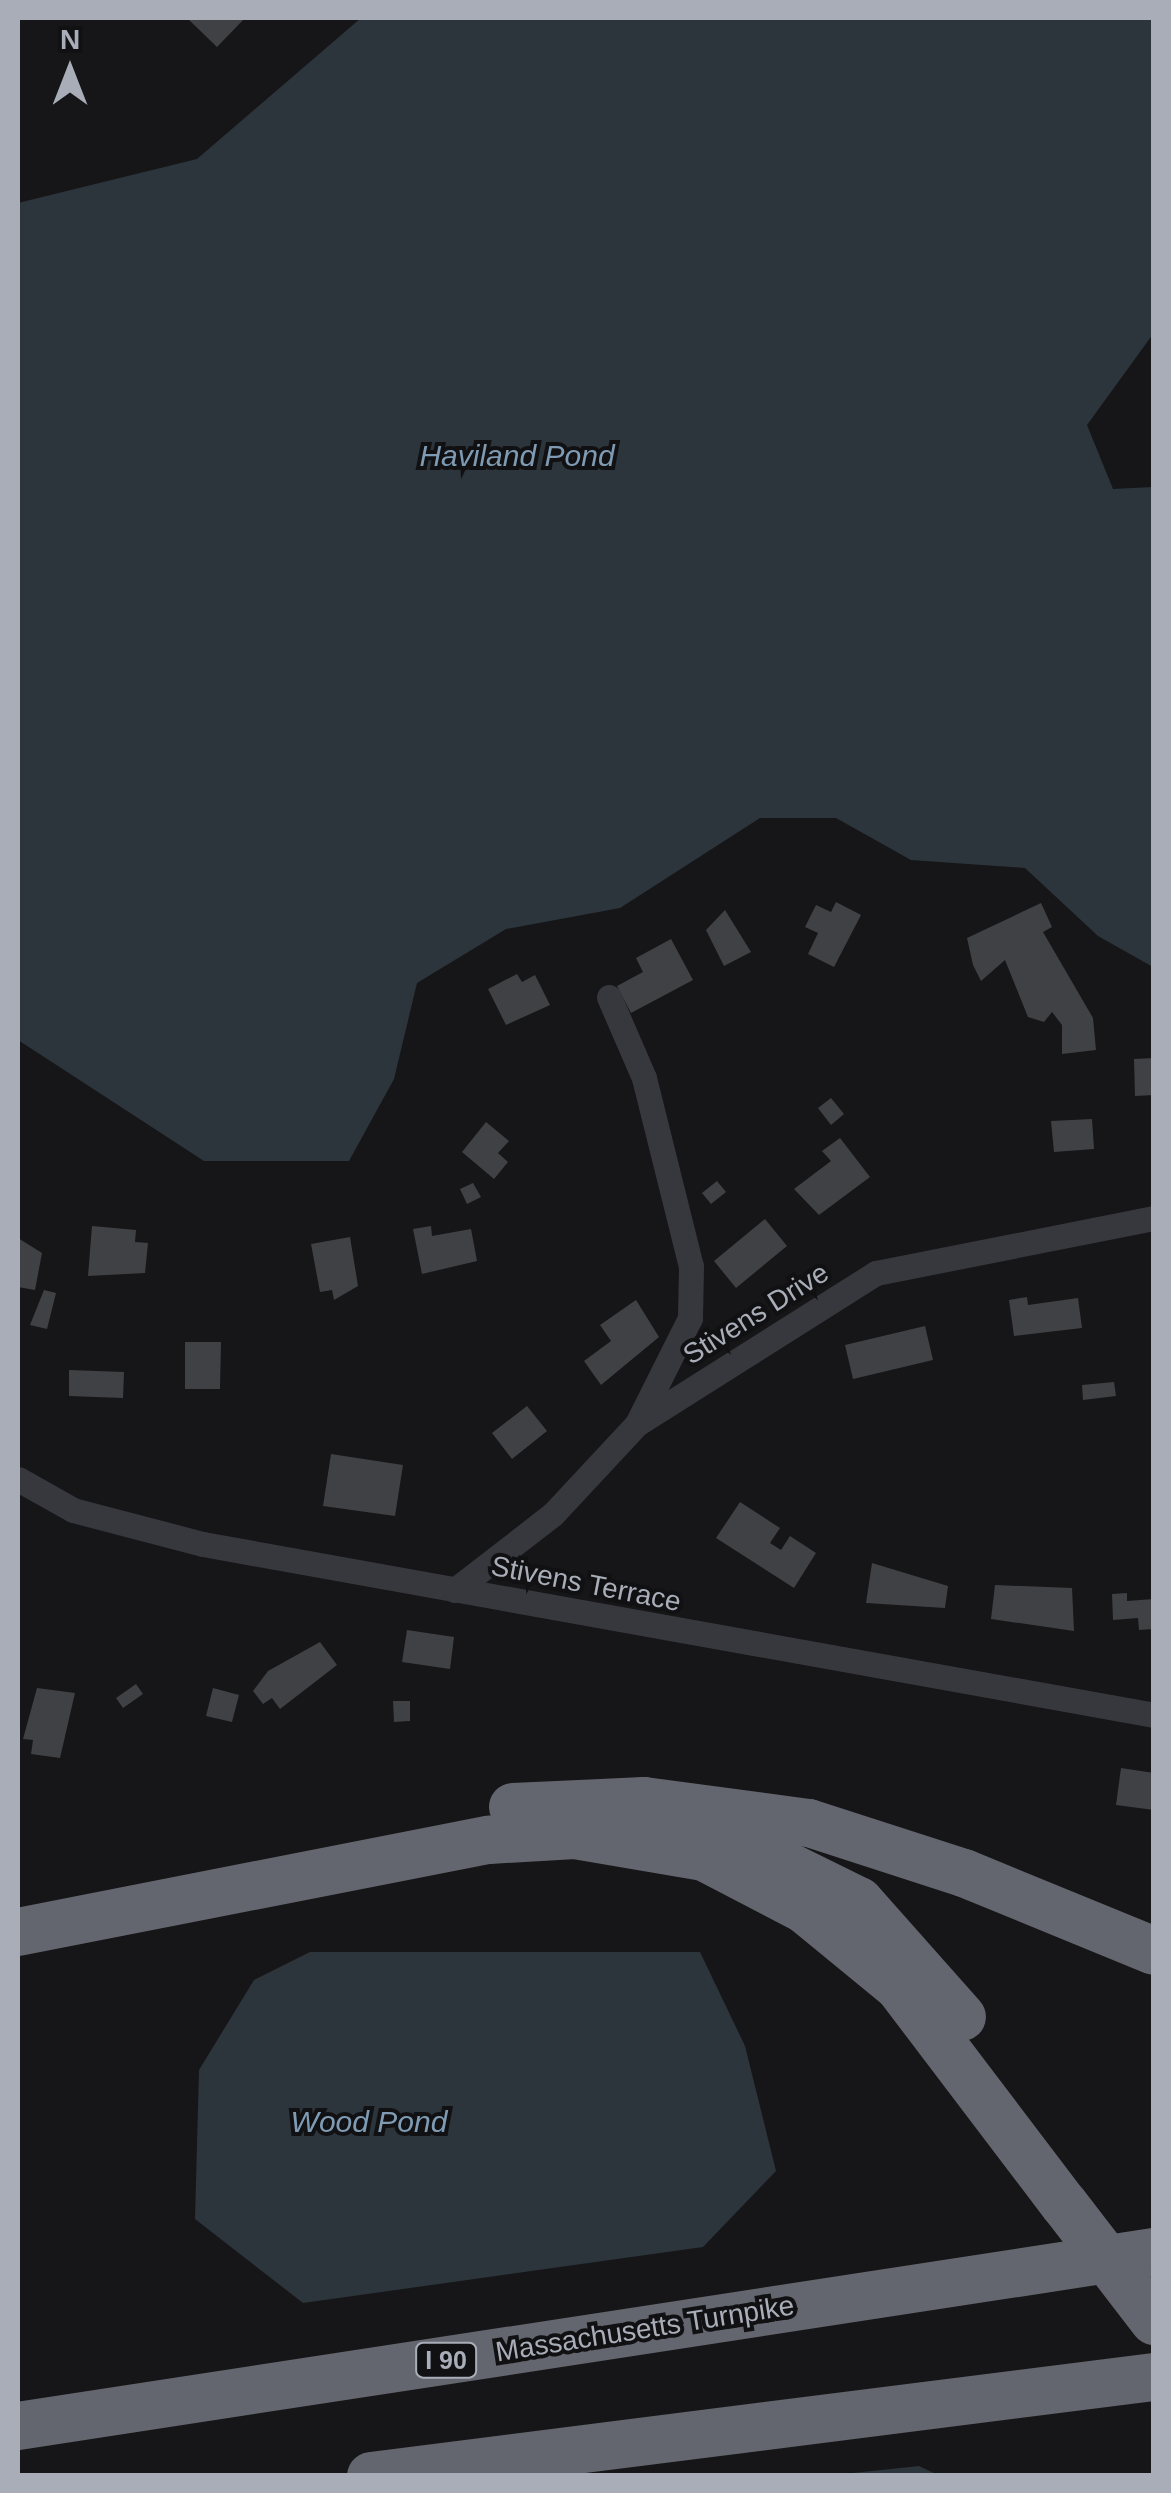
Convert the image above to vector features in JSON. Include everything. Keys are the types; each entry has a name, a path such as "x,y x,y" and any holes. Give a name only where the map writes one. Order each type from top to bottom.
{"highway":[{"path":"18,1902 478,1812 591,1801 751,1810 880,1842 1154,1951"},
{"path":"478,1812 657,1814 740,1836 805,1866 859,1901 920,1960 1076,2195 1154,2321"},
{"path":"18,1932 504,1838 576,1835 704,1857 804,1908 898,1987 1076,2195 1154,2271"},
{"name":"Massachusetts Turnpike","path":"18,2426 1154,2252"},
{"path":"371,2476 1154,2377"}],"street":[{"path":"609,997 655,1112 691,1266 690,1318 637,1424"},
{"name":"Stivens Drive","path":"455,1590 553,1514 637,1424 876,1273 1154,1218"},
{"name":"Stivens Terrace","path":"18,1479 120,1525 455,1590 1154,1715"}],"water":[{"name":"Haviland Pond","path":"361,18 1153,18 1153,334 1087,425 1113,489 1153,487 1153,967 1098,936 1025,868 911,860 836,818 760,818 620,908 506,929 417,983 394,1079 349,1161 204,1161 18,1040 18,203 197,159"},
{"name":"Wood Pond","path":"310,1952 700,1952 745,2046 776,2171 703,2247 303,2303 195,2219 199,2070 254,1980"},
{"path":"919,2466 938,2475 834,2475"}],"building":[{"path":"187,18 245,18 217,47"},
{"path":"836,902 861,915 834,967 808,954 818,933 805,927 816,905 831,912"},
{"path":"1041,903 1052,927 1043,932 1093,1018 1096,1050 1062,1054 1062,1025 1052,1012 1044,1022 1028,1017 1005,960 981,981 973,965 967,938"},
{"path":"725,910 751,952 724,966 706,930"},
{"path":"671,939 693,980 631,1013 617,986 643,972 636,958"},
{"path":"517,974 522,982 535,975 550,1005 506,1025 488,989"},
{"path":"1154,1058 1154,1095 1135,1096 1134,1059"},
{"path":"831,1098 844,1114 831,1125 818,1108"},
{"path":"1092,1119 1094,1149 1054,1152 1051,1121"},
{"path":"486,1122 509,1141 498,1153 508,1162 494,1179 462,1152"},
{"path":"840,1138 870,1177 819,1215 794,1189 831,1161 822,1151"},
{"path":"717,1181 726,1192 711,1204 702,1193"},
{"path":"473,1183 481,1197 467,1204 460,1189"},
{"path":"765,1219 787,1246 736,1288 714,1261"},
{"path":"92,1226 136,1230 135,1242 148,1243 145,1273 88,1276"},
{"path":"431,1226 432,1236 471,1229 477,1261 422,1274 413,1229"},
{"path":"350,1237 358,1286 334,1300 332,1290 320,1292 311,1244"},
{"path":"18,1238 42,1253 35,1290 18,1287"},
{"path":"44,1290 56,1293 47,1329 30,1325"},
{"path":"1027,1297 1028,1305 1078,1298 1082,1328 1014,1336 1009,1300"},
{"path":"636,1300 659,1337 601,1385 584,1361 611,1341 600,1325"},
{"path":"925,1326 933,1360 853,1379 845,1345"},
{"path":"185,1342 221,1342 220,1389 185,1389"},
{"path":"69,1370 124,1372 123,1398 69,1396"},
{"path":"1114,1382 1116,1396 1083,1400 1082,1385"},
{"path":"527,1406 547,1431 512,1459 492,1433"},
{"path":"331,1454 403,1465 395,1516 323,1506"},
{"path":"740,1502 780,1528 770,1543 781,1550 790,1536 816,1553 794,1588 716,1538"},
{"path":"872,1563 948,1586 945,1608 866,1603"},
{"path":"995,1585 1072,1588 1074,1631 991,1619"},
{"path":"1127,1593 1127,1601 1154,1599 1154,1629 1139,1630 1138,1618 1113,1620 1112,1594"},
{"path":"407,1630 454,1637 450,1669 402,1662"},
{"path":"320,1642 337,1665 280,1709 272,1698 263,1704 253,1691 268,1671"},
{"path":"136,1684 143,1694 123,1708 116,1698"},
{"path":"37,1688 75,1693 60,1758 31,1754 33,1740 23,1739"},
{"path":"213,1688 239,1695 232,1722 206,1716"},
{"path":"393,1701 410,1701 410,1721 394,1722"},
{"path":"1121,1768 1154,1773 1154,1810 1116,1805"}]}
